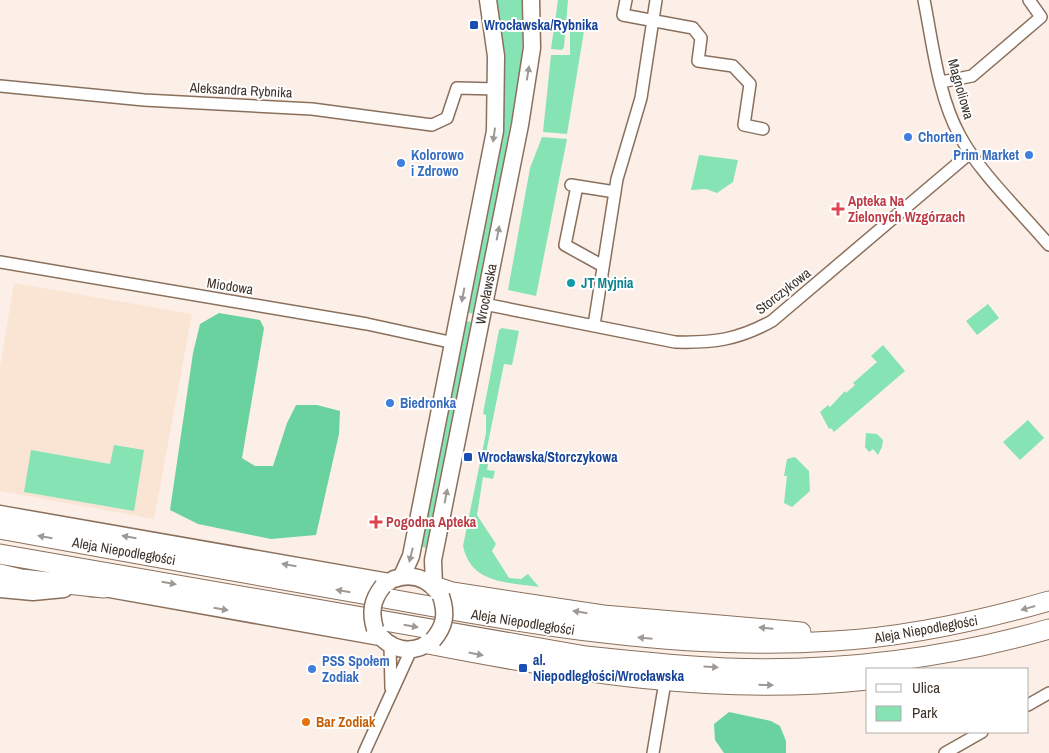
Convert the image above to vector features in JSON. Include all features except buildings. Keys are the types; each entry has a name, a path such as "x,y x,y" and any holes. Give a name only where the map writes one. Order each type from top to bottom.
{"main road":[{"name":"Wrocławska","path":"391,581 411,556 490,164 495,131 497,89 496,56 488,0"},
{"name":"Wrocławska","path":"437,591 433,560 520,125 532,48 532,0"},
{"path":"0,514 391,581 419,578 437,591 445,608 445,619 441,631 424,645"},
{"name":"Aleja Niepodległości","path":"0,529 477,615 592,632 673,640 832,642 941,628 1006,614 1049,601"},
{"name":"Aleja Niepodległości","path":"0,554 586,656 667,664 726,668 785,668 876,664 942,655 1049,629"},
{"path":"0,574 21,579 104,588 525,663 664,682 783,685 866,680"},
{"path":"382,637 372,618 372,607 376,596 391,581"},
{"path":"0,589 33,592 104,588"},
{"path":"437,591 603,615 800,632 1006,614"},
{"path":"927,668 1013,650 1049,635"}],"street":[{"path":"626,0 623,15 693,28 701,38 698,61 733,66 750,84 744,125 764,128"},
{"path":"594,325 615,192 641,98 656,0"},
{"name":"Magnoliowa","path":"924,0 941,82 950,114 970,153 1049,245"},
{"path":"1029,0 1049,26"},
{"path":"941,82 972,76 1041,17"},
{"name":"Aleksandra Rybnika","path":"0,86 144,100 312,110 432,125 447,118 457,88 497,89"},
{"name":"Storczykowa","path":"484,304 675,342 707,343 733,338 754,331 786,309 970,153"},
{"path":"603,266 565,245 574,185 615,192"},
{"name":"Miodowa","path":"0,262 367,324 454,343"},
{"path":"382,637 391,692"},
{"path":"364,753 391,692 424,645"},
{"path":"653,753 664,682"},
{"path":"1029,704 1049,693"},
{"path":"945,753 980,733"}],"shaded area":[{"path":"14,283 192,314 154,519 0,491 0,367"}],"green space":[{"path":"495,0 524,0 522,65 474,314 466,312 500,140 504,71 502,39"},
{"path":"558,0 568,0 564,47 562,50 551,49"},
{"path":"570,31 584,31 567,134 543,132 551,55 570,55"},
{"path":"542,137 567,139 536,296 508,290 530,168"},
{"path":"699,155 738,160 733,182 717,193 706,189 691,190"},
{"path":"988,304 999,318 977,335 966,321"},
{"path":"219,313 260,320 264,328 242,458 255,466 273,466 287,423 296,405 317,405 340,411 339,434 316,535 271,539 198,524 170,510 193,353 200,324"},
{"path":"465,321 472,322 426,548 420,546"},
{"path":"502,328 519,331 512,365 504,364 486,453 489,459 487,470 495,471 493,479 483,477 477,515 496,544 492,551 509,578 521,579 528,574 539,587 503,582 482,574 474,568 467,558 463,546 486,433 484,408 499,330"},
{"path":"883,345 905,371 834,432 831,428 829,429 820,412 828,405 830,407 845,391 846,393 855,385 853,383 877,362 871,356"},
{"path":"1028,420 1044,438 1020,460 1003,442"},
{"path":"866,433 877,434 883,440 878,455 873,449 869,452 865,447"},
{"path":"114,445 144,450 134,511 24,492 31,450 110,464"},
{"path":"795,457 809,471 810,491 792,507 784,503 787,476 784,476 787,459"},
{"path":"729,712 771,721 780,726 786,741 786,753 724,753 715,740 714,724"}],"place":[{"name":"Wrocławska/Rybnika","path":"474,25"},
{"name":"Chorten","path":"908,137"},
{"name":"Prim Market","path":"1029,155"},
{"name":"Kolorowo i Zdrowo","path":"401,163"},
{"name":"Apteka Na Zielonych Wzgórzach","path":"838,209"},
{"name":"JT Myjnia","path":"571,283"},
{"name":"Biedronka","path":"390,403"},
{"name":"Wrocławska/Storczykowa","path":"468,457"},
{"name":"Pogodna Apteka","path":"376,522"},
{"name":"al. Niepodległości/Wrocławska","path":"523,668"},
{"name":"PSS Społem Zodiak","path":"312,669"},
{"name":"Bar Zodiak","path":"306,722"}]}
